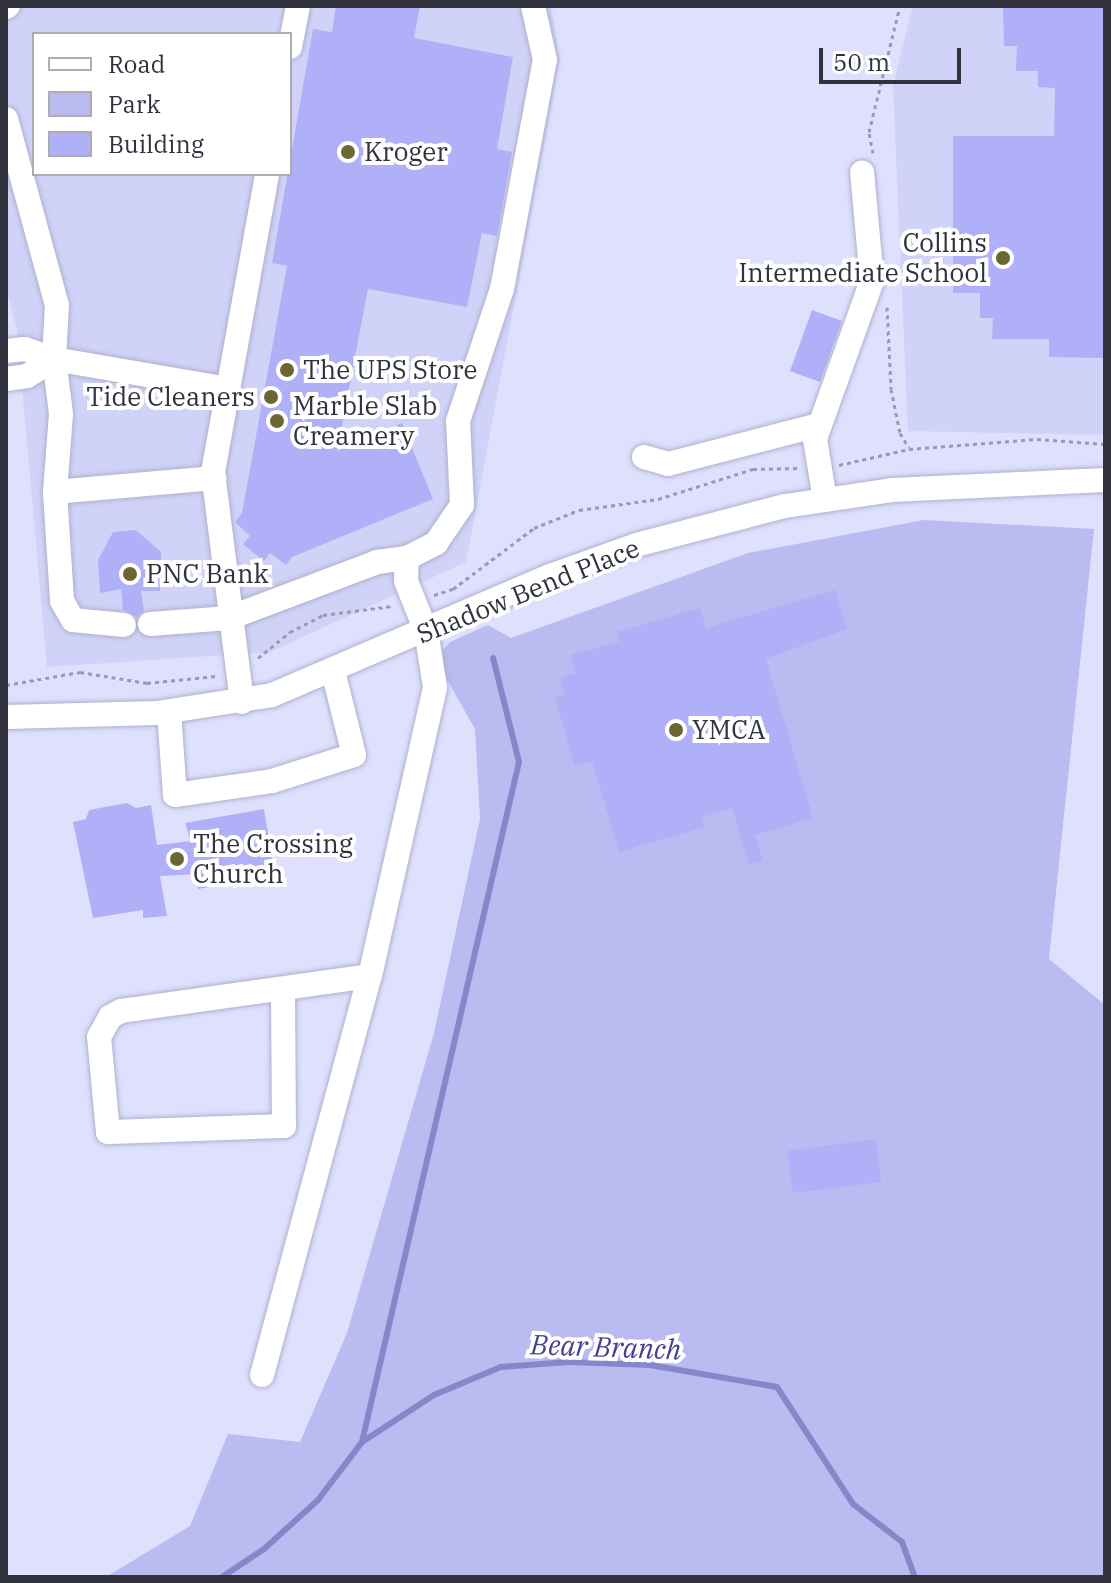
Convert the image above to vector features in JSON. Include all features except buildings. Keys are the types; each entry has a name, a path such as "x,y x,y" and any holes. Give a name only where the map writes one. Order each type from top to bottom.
{"street":[{"path":"292,37 298,6"},
{"path":"150,624 229,618 377,562 407,558 436,543 462,505 458,421 502,289 545,60 533,6"},
{"path":"6,119 57,305 54,359 61,414 55,492 62,601 73,620 124,625"},
{"path":"825,500 815,446 819,425 871,287 862,172"},
{"path":"242,702 229,618 214,478 267,176"},
{"path":"6,351 25,349 54,359 228,389"},
{"path":"6,379 27,376 54,359"},
{"path":"644,457 668,464 819,425"},
{"path":"55,492 214,478"},
{"name":"Shadow Bend Place","path":"6,717 169,712 242,702 333,671 636,545 825,500 981,483 1105,480"},
{"path":"262,1375 370,976 435,687 426,631 406,581 407,558"},
{"path":"169,712 175,795 272,781 354,755 333,671"},
{"path":"283,991 284,1126 108,1132 99,1037 110,1017 121,1011 283,991 370,976"}],"shaded area":[{"path":"6,6 551,6 560,60 466,562 270,652 47,667 17,330 6,287"},
{"name":"Collins Intermediate School","path":"913,6 1105,6 1105,435 908,431 893,86"}],"green space":[{"path":"924,520 1094,529 1049,959 1105,1005 1105,1577 106,1577 190,1526 228,1434 300,1442 347,1333 434,1033 480,819 475,729 441,669 442,651 450,642 488,625 511,638 748,553"}],"waterway":[{"path":"362,1442 519,762 493,658"},
{"name":"Bear Branch","path":"222,1577 264,1549 318,1500 362,1442 434,1395 501,1367 569,1362 650,1365 777,1387 853,1504 902,1542 915,1577"}],"place":[{"name":"Kroger","path":"348,152"},
{"name":"Collins Intermediate School","path":"1003,258"},
{"name":"The UPS Store","path":"287,370"},
{"name":"Tide Cleaners","path":"271,397"},
{"name":"Marble Slab Creamery","path":"277,421"},
{"name":"PNC Bank","path":"130,574"},
{"name":"YMCA","path":"676,730"},
{"name":"The Crossing Church","path":"177,859"}]}
